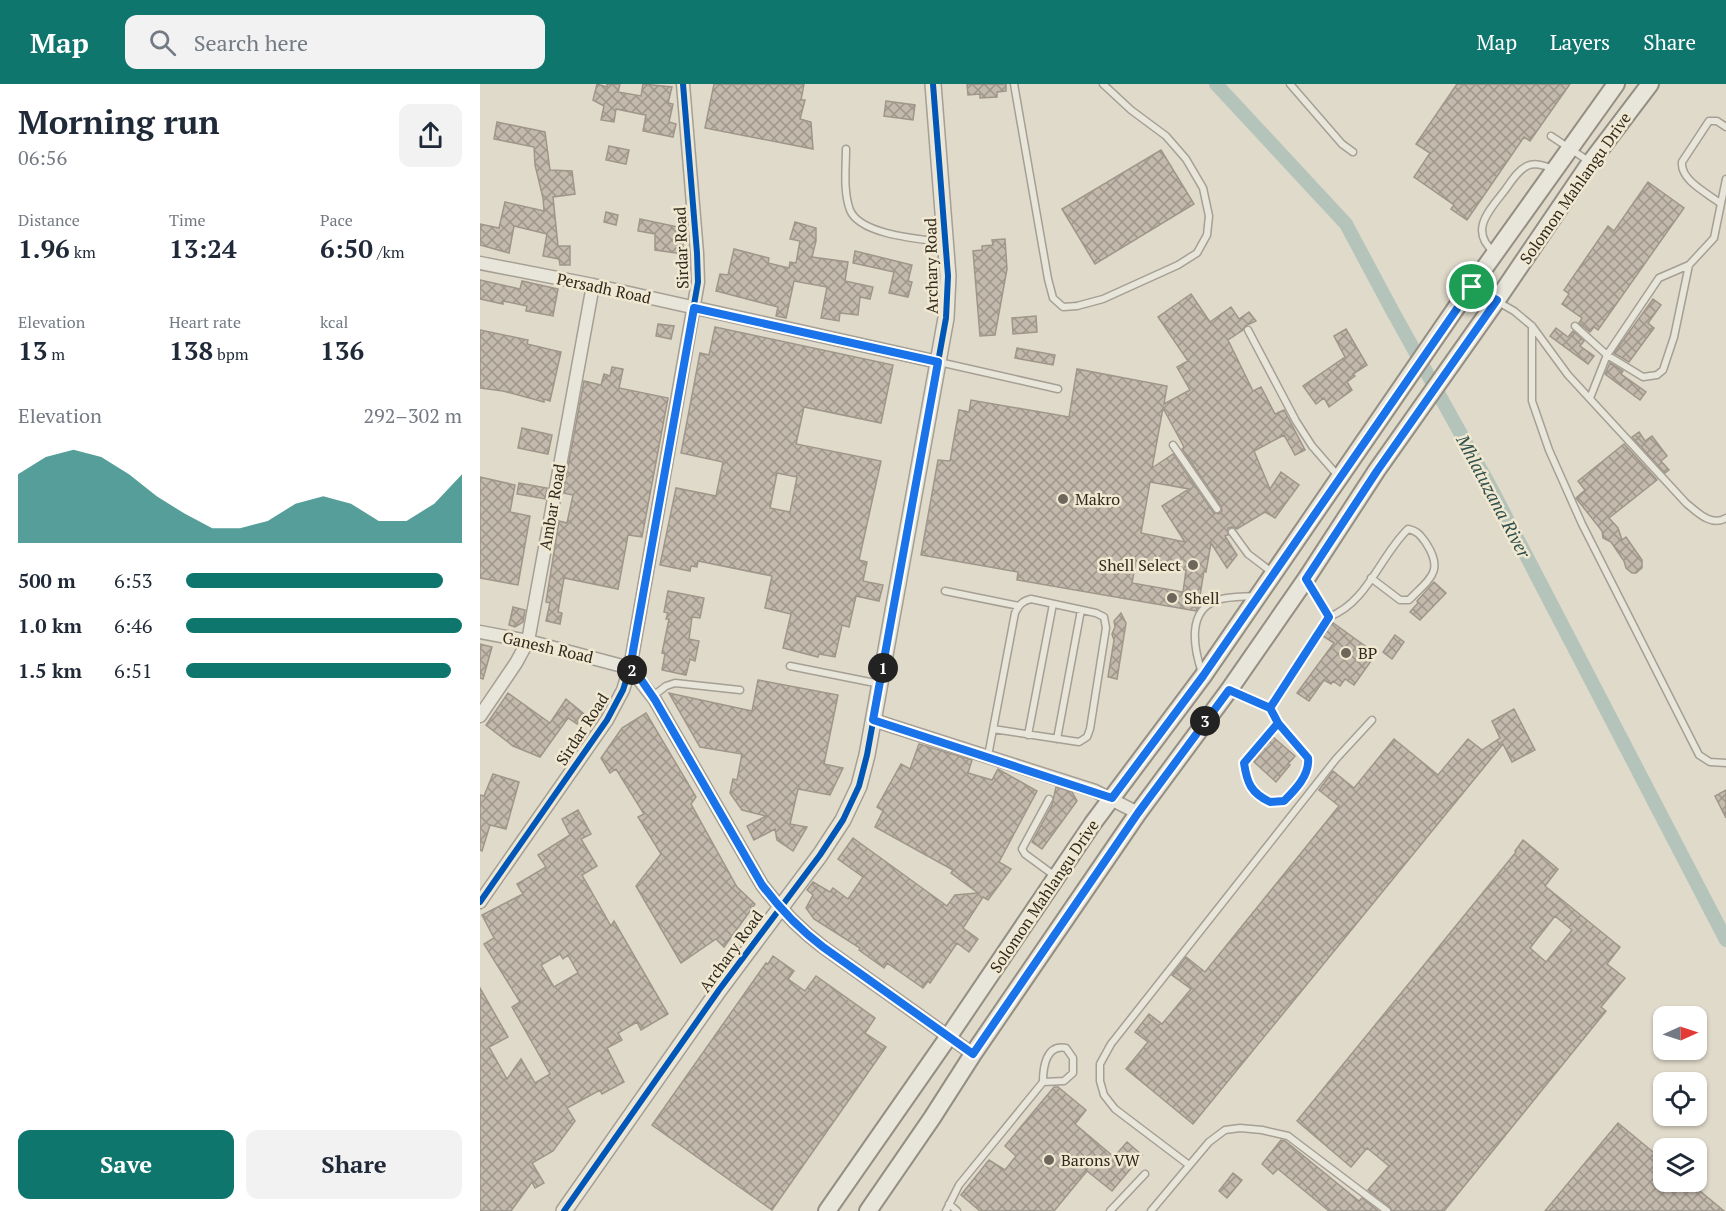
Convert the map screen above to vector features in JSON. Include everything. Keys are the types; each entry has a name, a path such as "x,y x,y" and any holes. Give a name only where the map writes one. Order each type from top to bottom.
{"main road":[{"name":"Solomon Mahlangu Drive","path":"827,1211 950,1036 1056,876 1203,676 1462,301 1617,84"},
{"name":"Solomon Mahlangu Drive","path":"868,1211 878,1204 973,1054 1138,813 1229,690 1590,163 1650,84"}],"street":[{"name":"Sirdar Road","path":"480,902 607,720 623,690 630,668 698,282 683,84"},
{"name":"Archary Road","path":"564,1211 779,908 820,855 843,820 859,786 867,755 946,318 948,276 933,84"},
{"name":"Persadh Road","path":"480,262 938,362"},
{"name":"Ambar Road","path":"480,716 528,641 593,285"},
{"name":"Ganesh Road","path":"480,632 528,641 630,668"},
{"path":"630,668 653,696 762,885 779,908 799,929 973,1054"},
{"path":"873,720 1112,798 1138,813"}],"lane":[{"path":"1014,84 1047,279 1053,297 1063,307 1103,299 1178,265 1197,254 1207,235 1209,216 1203,188 1186,159 1166,136 1131,110 1103,84"},
{"path":"1290,84 1342,144 1353,152"},
{"path":"1720,203 1688,178 1681,167 1709,121 1717,121 1726,127"},
{"path":"1551,136 1590,163"},
{"path":"846,149 846,192 850,211 860,223 879,230 946,243"},
{"path":"1496,254 1485,245 1482,237 1484,219 1490,210 1518,172 1526,166 1543,165 1556,170"},
{"path":"1590,398 1607,355 1659,278 1689,266 1714,238 1726,179"},
{"path":"1575,326 1607,355 1643,377 1657,375 1662,370 1674,336 1689,266"},
{"path":"1472,287 1514,310 1532,326 1568,375 1686,503 1705,519 1720,521 1726,518"},
{"path":"1532,326 1530,371 1532,401 1554,461 1582,524 1699,755 1710,762 1726,763"},
{"path":"1248,330 1296,421 1312,446 1339,477"},
{"path":"938,362 1058,388"},
{"path":"1173,445 1217,509"},
{"path":"1270,708 1329,617 1346,609 1408,529 1420,534 1436,561 1436,567 1431,576 1410,600 1400,600 1371,578"},
{"path":"1232,532 1248,554 1273,573"},
{"path":"1306,579 1329,617"},
{"path":"945,591 1019,606"},
{"path":"1203,676 1195,653 1193,636 1198,620 1208,604 1233,597 1258,596"},
{"path":"988,756 993,729 1015,614 1023,601 1053,604 1096,613 1104,617 1106,628 1087,737 1079,742 993,729"},
{"path":"1028,735 1053,604"},
{"path":"1057,739 1081,610"},
{"path":"790,666 880,684"},
{"path":"653,696 666,686 675,683 740,690"},
{"path":"1229,690 1270,708 1278,723 1304,752 1308,765 1307,772 1284,801 1270,802 1250,787 1244,763 1278,723"},
{"path":"1190,1165 1115,1108 1104,1095 1100,1081 1100,1064 1111,1044 1336,759 1372,720"},
{"path":"1049,799 1022,849 1025,854 1056,876"},
{"path":"957,1211 948,1208 959,1185 1043,1082 1043,1070 1050,1054 1054,1049 1066,1048 1073,1058 1073,1073 1064,1081 1043,1082"},
{"path":"1151,1211 1209,1142 1225,1130 1240,1128 1262,1130 1288,1137 1387,1211"},
{"path":"1110,1211 1145,1174"}],"building":[{"path":"597,84 607,87 607,84 620,84 618,92 641,96 643,84 672,87 668,103 673,104 669,122 676,124 673,137 643,131 646,115 616,109 614,122 601,120 604,106 593,100"},
{"path":"714,84 804,84 801,100 805,100 800,119 811,122 813,149 705,128"},
{"path":"967,84 1006,84 1006,91 997,92 997,97 980,98 980,94 968,95"},
{"path":"1457,84 1570,84 1530,141 1524,137 1467,220 1451,209 1454,205 1414,177 1430,153 1416,144"},
{"path":"886,101 915,105 913,120 884,116"},
{"path":"497,122 545,132 550,170 572,171 575,194 553,197 558,246 570,246 570,265 560,265 559,259 543,256 547,234 514,226 509,253 480,245 480,224 499,228 505,202 544,211 534,147 494,139"},
{"path":"609,146 629,150 626,164 606,160"},
{"path":"1161,150 1194,204 1095,264 1062,209"},
{"path":"1648,182 1684,208 1598,330 1594,327 1590,332 1579,323 1582,318 1562,304 1569,294 1564,290 1608,226 1614,231"},
{"path":"606,212 618,215 616,225 604,222"},
{"path":"640,219 683,228 683,254 655,250 655,234 638,231"},
{"path":"795,222 816,228 812,257 848,262 845,281 873,287 870,299 860,297 858,315 840,313 839,321 821,318 827,287 794,281 786,318 776,316 778,307 716,291 720,274 728,275 734,249 769,258 768,263 789,268 790,262 796,263 800,241 790,239"},
{"path":"1005,239 1007,269 995,335 980,336 973,251 982,250 982,246 993,245 992,240"},
{"path":"855,251 912,265 908,281 912,282 908,297 889,293 894,272 853,263"},
{"path":"480,280 520,289 522,281 558,289 553,316 526,311 527,306 480,299"},
{"path":"1191,294 1210,322 1231,307 1239,319 1249,312 1256,321 1245,326 1243,330 1228,340 1253,391 1261,387 1275,414 1284,410 1305,450 1295,455 1284,435 1254,451 1270,489 1281,472 1299,485 1275,518 1265,512 1237,529 1228,528 1228,535 1225,536 1237,555 1227,568 1211,543 1196,611 1017,580 1018,572 921,555 938,460 950,461 959,410 969,412 971,400 1069,417 1077,369 1167,386 1164,404 1190,390 1177,367 1188,361 1158,317","holes":["1163,408 1184,447 1182,449 1221,506 1222,511 1219,514 1213,512 1173,454 1152,468","1150,482 1189,489 1162,506 1185,542 1141,533","1136,561 1186,570 1183,592 1132,583"]},
{"path":"1653,299 1661,305 1648,323 1654,328 1629,362 1614,353"},
{"path":"1036,316 1037,332 1013,334 1012,318"},
{"path":"658,324 674,326 671,339 656,336"},
{"path":"715,327 893,365 881,423 804,407 796,444 881,461 859,560 867,562 863,581 883,585 879,601 856,596 849,627 842,625 835,657 819,654 818,657 783,648 791,614 765,608 772,576 698,561 697,567 691,566 690,571 660,565 676,488 716,496 723,462 681,453 700,353 709,355","holes":["777,473 797,477 790,512 770,508"]},
{"path":"1556,328 1568,337 1573,331 1584,341 1580,346 1594,356 1588,364 1550,336"},
{"path":"1346,329 1367,365 1353,374 1355,376 1347,382 1352,390 1329,407 1324,398 1316,404 1303,386 1345,357 1334,336"},
{"path":"480,330 528,340 527,344 561,352 550,401 544,399 544,402 503,391 480,388"},
{"path":"1017,348 1055,355 1053,365 1015,358"},
{"path":"1610,363 1623,371 1621,374 1646,392 1640,400 1605,374"},
{"path":"612,367 623,369 619,388 668,398 642,537 628,535 618,589 564,578 558,612 562,613 560,624 546,621 550,603 546,602 559,521 567,523 573,495 563,493 584,381 601,385 604,374 610,376"},
{"path":"522,428 552,435 548,454 518,448"},
{"path":"1639,432 1645,441 1652,436 1667,456 1661,461 1669,470 1665,473 1632,437"},
{"path":"1624,444 1657,480 1609,518 1618,528 1622,540 1626,537 1642,560 1642,568 1636,573 1626,568 1611,542 1603,538 1602,531 1576,498 1585,490 1578,481"},
{"path":"480,477 515,485 510,512 530,516 518,585 480,578"},
{"path":"519,483 547,488 545,499 517,494"},
{"path":"1434,582 1446,593 1420,620 1410,612"},
{"path":"668,591 704,598 700,618 692,617 689,639 699,641 695,661 690,659 686,675 662,670 665,654 662,653 669,619 666,619 668,613 664,612"},
{"path":"513,607 525,610 523,622 515,627 509,625"},
{"path":"1121,613 1126,623 1117,679 1108,677 1114,640 1112,634 1115,627 1114,621"},
{"path":"1332,622 1376,654 1354,685 1345,679 1340,686 1333,681 1331,684 1324,680 1309,701 1297,693 1334,643 1323,636"},
{"path":"1395,635 1404,642 1392,659 1383,652"},
{"path":"480,644 492,647 483,679 480,678"},
{"path":"758,680 838,695 824,764 843,768 830,795 798,789 790,824 807,827 793,851 777,840 775,829 754,840 747,826 766,816 742,810 730,793 733,779 737,780 742,754 700,747 669,693 752,711"},
{"path":"508,693 550,723 566,699 584,714 577,724 568,718 540,757 513,746 486,725"},
{"path":"1514,709 1535,750 1512,762 1503,744 1193,1124 1126,1069 1148,1042 1135,1032 1149,1014 1162,1024 1191,989 1172,975 1186,957 1205,972 1339,806 1319,790 1333,771 1354,788 1394,739 1438,775 1468,739 1482,750 1500,738 1492,721"},
{"path":"646,713 696,797 691,804 737,887 755,904 724,947 716,939 681,963 636,886 661,854 638,817 644,814 616,769 610,773 601,758 622,728"},
{"path":"1273,737 1295,756 1276,782 1253,761"},
{"path":"919,744 972,760 968,773 992,780 998,769 1037,791 999,862 1011,869 988,900 983,897 963,928 978,939 969,952 957,943 930,983 928,981 923,988 887,963 884,968 859,950 860,948 814,919 806,908 813,895 807,890 813,882 830,892 833,888 848,899 863,877 838,859 853,838 947,906 955,895 978,893 951,873 953,870 875,827 883,811 877,807 901,764 910,769"},
{"path":"493,774 519,782 506,829 490,825 482,851 480,850 480,795 484,796"},
{"path":"1056,787 1072,792 1077,801 1042,849 1032,842 1052,805"},
{"path":"1726,790 1726,818 1715,796"},
{"path":"578,810 591,834 581,839 597,866 582,875 611,926 614,921 668,1014 641,1030 637,1022 618,1033 622,1040 607,1048 624,1082 602,1094 600,1090 567,1108 575,1121 553,1151 532,1163 544,1183 535,1188 532,1182 511,1211 480,1211 480,988 508,1037 489,1047 507,1079 521,1059 535,1083 550,1074 512,1007 520,1002 484,944 494,938 482,915 523,894 517,884 546,867 538,855 570,835 562,819","holes":["560,954 563,959 568,955 578,973 554,987 541,965"]},
{"path":"1523,840 1558,869 1545,886 1620,947 1607,964 1625,978 1601,1007 1606,1011 1444,1211 1392,1211 1368,1190 1389,1166 1367,1148 1351,1167 1297,1121","holes":["1555,916 1572,930 1546,962 1530,948"]},
{"path":"773,956 794,971 788,979 805,991 816,976 875,1018 865,1033 886,1047 772,1210 652,1125"},
{"path":"1054,1087 1058,1087 1086,1110 1075,1124 1114,1157 1127,1142 1142,1155 1112,1191 1087,1171 1054,1211 980,1211 961,1195 989,1160 1005,1170 1016,1156 1005,1146"},
{"path":"1618,1123 1653,1152 1653,1192 1701,1192 1724,1211 1545,1211"},
{"path":"1281,1140 1359,1201 1362,1198 1378,1211 1329,1211 1278,1169 1273,1174 1262,1164"},
{"path":"1233,1173 1242,1180 1227,1198 1219,1191"}],"waterway":[{"name":"Mhlatuzana River","path":"1216,84 1346,224 1491,488 1726,940"}],"cycle path":[{"path":"480,902 607,720 623,690 630,668 698,282 683,84"},
{"path":"564,1211 719,990 820,855 843,820 859,786 867,755 946,318 948,276 933,84"}],"place":[{"name":"Makro","path":"1063,499"},
{"name":"Shell Select","path":"1193,565"},
{"name":"Shell","path":"1172,598"},
{"name":"BP","path":"1346,653"},
{"name":"Barons VW","path":"1049,1160"}],"route":[{"path":"1472,287 1203,676 1112,798 873,720 938,362 694,308 630,668 655,700 762,885 779,908 799,929 973,1054 1138,813 1229,690 1270,708 1278,723 1308,758 1307,772 1284,801 1270,802 1250,787 1244,763 1278,723 1270,708 1329,617 1306,579 1377,471 1497,300 1472,287"}]}
